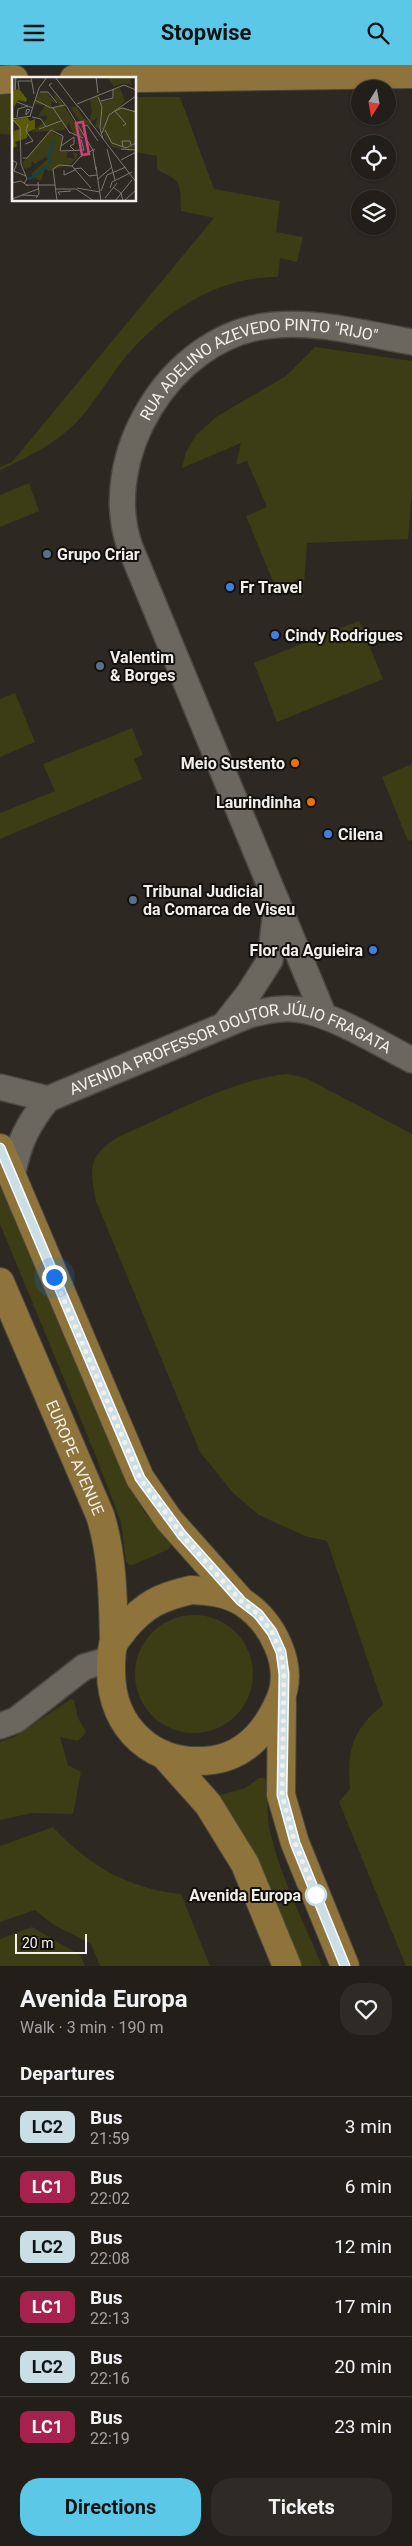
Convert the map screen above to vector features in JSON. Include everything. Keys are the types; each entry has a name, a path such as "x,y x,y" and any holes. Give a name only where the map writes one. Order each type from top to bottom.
{"main road":[{"path":"136,78 412,74"},
{"path":"0,1148 140,1478 169,1520 241,1601 258,1614 272,1632 281,1652 284,1674 282,1695 282,1795 295,1843 345,1966"},
{"name":"EUROPE AVENUE","path":"0,1282 100,1515 105,1531 113,1590 112,1651"},
{"path":"241,1601 216,1592 191,1590 166,1595 143,1609 112,1651 111,1683 120,1714 140,1740 165,1756 208,1804 244,1864 287,1966"},
{"path":"165,1756 194,1762 224,1758 250,1745 270,1723 282,1695"}],"street":[{"name":"RUA ADELINO AZEVEDO PINTO \"RIJO\"","path":"324,1017 126,534 123,495 131,451 136,435 150,408 178,370 207,348 242,332 263,326 305,324 412,342"},
{"path":"277,900 270,960 272,985 278,999 286,1009"},
{"path":"223,1026 249,993 270,960"},
{"name":"AVENIDA PROFESSOR DOUTOR JÚLIO FRAGATA","path":"48,1099 249,1015 286,1009 306,1010 324,1017 412,1060"},
{"path":"0,1087 48,1099 24,1133 17,1149 12,1176"},
{"path":"0,1726 16,1720 84,1667 112,1651"}],"shaded area":[{"path":"0,95 12,95 12,135 0,134"},
{"path":"136,97 180,97 214,189 280,201 276,232 303,237 297,262 280,258 278,277 255,278 232,283 211,291 170,315 135,346 74,425 54,441 22,460 0,470 0,467 12,462 214,218 181,211 180,189 172,177 157,170 157,156 136,152"},
{"path":"315,347 412,361 412,490 408,539 307,543 303,598 296,581 276,589 246,516 267,507 247,461 236,465 241,443 182,468 186,452 196,435 216,417 286,376"},
{"path":"29,483 39,511 0,527 0,495"},
{"path":"359,621 383,679 277,722 254,663"},
{"path":"15,693 35,742 0,757 0,699"},
{"path":"132,728 143,755 134,759 142,779 0,839 0,813 55,791 43,764"},
{"path":"412,764 412,840 408,841 382,777"},
{"path":"287,1074 306,1078 412,1134 412,1966 406,1966 339,1802 350,1789 351,1752 358,1732 364,1723 383,1705 327,1541 305,1536 259,1515 233,1493 200,1452 96,1201 92,1180 96,1156 118,1137 201,1099 244,1083"},
{"path":"0,1185 112,1447 144,1512 169,1540 171,1545 169,1549 133,1565 129,1565 126,1562 121,1522 0,1224"},
{"path":"194,1615 217,1620 236,1632 248,1651 253,1674 248,1697 236,1716 217,1728 194,1733 171,1728 152,1716 140,1697 135,1674 140,1651 152,1632 171,1620"},
{"path":"71,1699 74,1700 78,1718 86,1732 78,1741 60,1737 68,1765 81,1772 73,1814 33,1813 0,1820 0,1742 16,1736"},
{"path":"259,1778 265,1778 270,1832 280,1866 322,1966 301,1966 258,1859 242,1831 219,1801 220,1795 245,1788"},
{"path":"53,1827 80,1853 111,1873 144,1887 181,1894 210,1966 100,1966 91,1944 54,1925 35,1910 0,1922 0,1846"},
{"path":"32,1927 80,1955 85,1966 0,1966 0,1939"}],"bus line":[{"name":"LC2","path":"0,1148 74,1327 140,1478 152,1497 182,1535 241,1601 258,1614 272,1632 281,1652 284,1674 282,1695 282,1795 295,1843 345,1966"}],"place":[{"name":"Grupo Criar","path":"47,554"},
{"name":"Fr Travel","path":"230,587"},
{"name":"Cindy Rodrigues","path":"275,635"},
{"name":"Valentim & Borges","path":"100,666"},
{"name":"Meio Sustento","path":"295,763"},
{"name":"Laurindinha","path":"311,802"},
{"name":"Cilena","path":"328,834"},
{"name":"Tribunal Judicial da Comarca de Viseu","path":"133,900"},
{"name":"Flor da Aguieira","path":"373,950"},
{"name":"Avenida Europa","path":"316,1895"}],"route":[{"path":"54,1277 140,1478 152,1497 182,1535 241,1601 258,1614 272,1632 281,1652 284,1674 282,1695 282,1795 295,1843 316,1895"}]}
